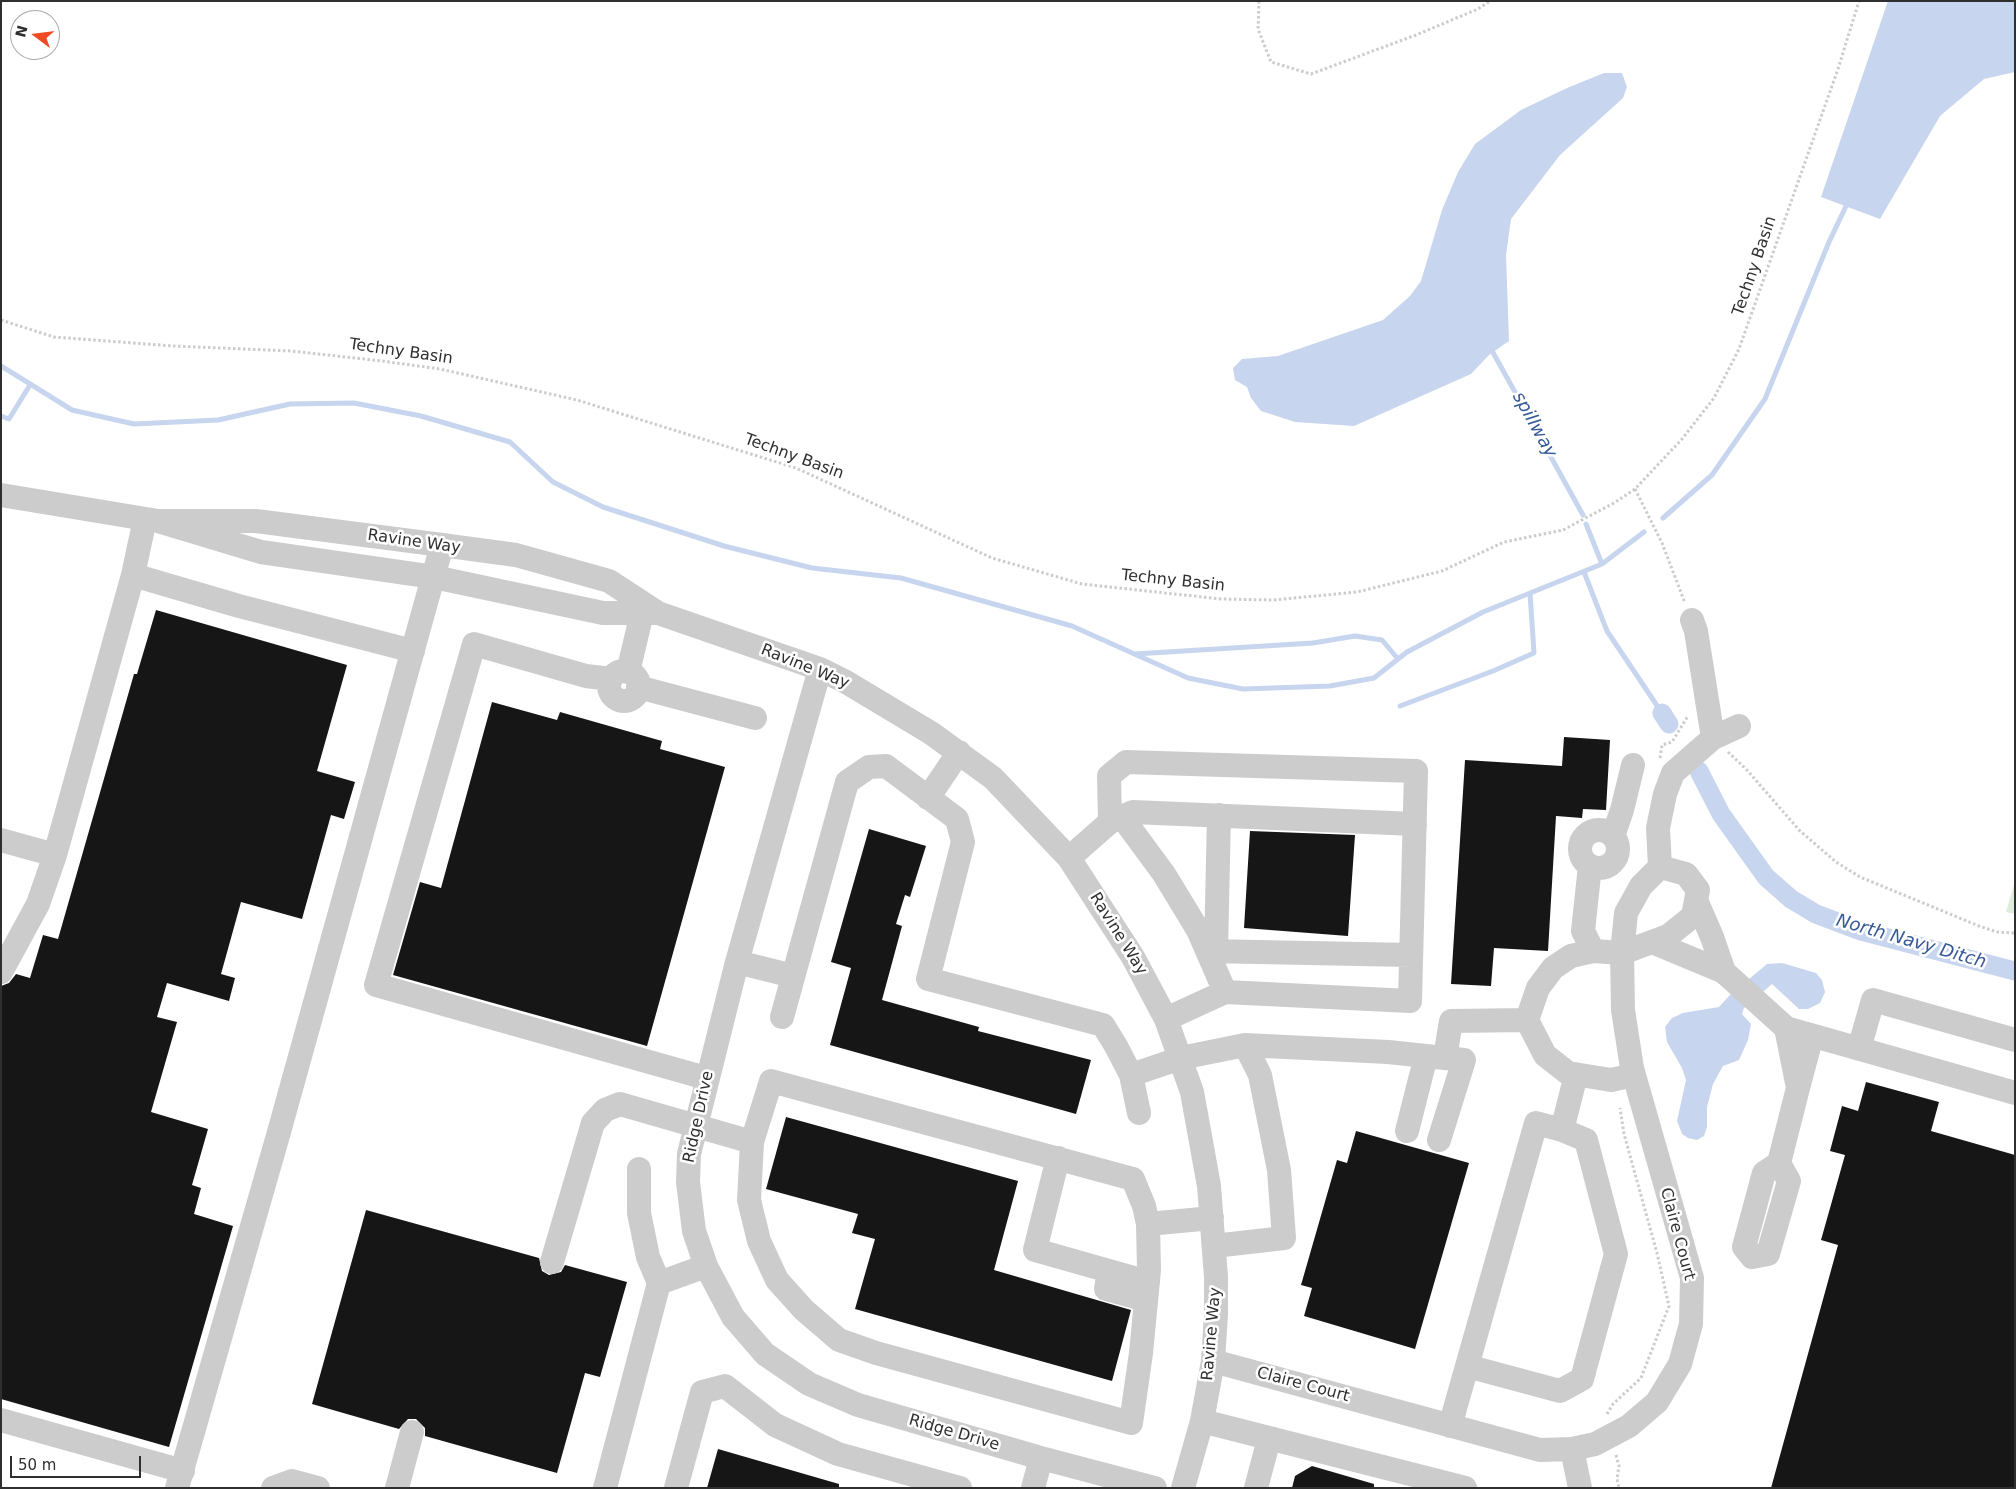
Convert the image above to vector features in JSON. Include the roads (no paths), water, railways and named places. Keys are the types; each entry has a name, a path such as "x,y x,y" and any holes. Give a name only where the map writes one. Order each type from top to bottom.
{"street":[{"name":"Ravine Way","path":"1,495 151,520 261,552 434,577 602,614 650,613 820,669 879,701 959,752 993,778 1069,858 1133,957 1166,1019 1192,1092 1201,1132 1212,1218 1216,1314 1213,1361 1202,1421 1183,1488"},
{"name":"Ravine Way","path":"151,520 256,521 516,555 609,581 650,613"},
{"path":"1,972 38,904 84,758 133,575 151,520"},
{"path":"1,1420 180,1479 442,545"},
{"path":"133,575 239,606 413,651"},
{"path":"626,679 650,613"},
{"path":"1692,620 1696,631 1713,738"},
{"path":"706,1078 376,985 474,644 586,676 626,679 755,718"},
{"name":"Ridge Drive","path":"820,669 737,962 694,1125 689,1154 688,1182 694,1231 706,1266 733,1317 765,1354 809,1384 858,1405 1041,1458 1155,1488"},
{"path":"1625,1077 1611,1080 1568,1073 1545,1055 1527,1020 1538,988 1553,968 1571,956 1593,951 1622,953 1668,936 1693,916 1698,890 1686,874 1660,866 1658,828 1665,794 1673,773 1713,738 1739,726"},
{"path":"928,798 959,752"},
{"path":"1166,1019 1225,992 1410,1001 1416,771 1126,762 1109,776 1116,819 1164,874 1211,951 1225,992"},
{"path":"1613,836 1601,830 1588,833 1580,844 1581,857 1590,866 1603,868 1614,861 1618,848 1613,836 1634,765"},
{"path":"782,1017 847,782 869,767 886,766 957,819 963,842 928,979 1103,1025 1131,1075 1139,1113"},
{"path":"1069,858 1116,819 1133,812 1415,824"},
{"path":"1211,951 1220,815"},
{"path":"1,840 54,855"},
{"path":"1614,861 1641,886"},
{"path":"1590,866 1582,931 1593,951"},
{"name":"Claire Court","path":"1213,1361 1540,1450 1572,1449 1595,1444 1629,1426 1657,1402 1680,1364 1691,1324 1692,1278 1625,1077 1622,953 1626,913 1641,886 1660,866"},
{"path":"1696,900 1712,937 1724,972"},
{"path":"1652,942 1724,972 1786,1028 2015,1092"},
{"path":"1211,951 1411,955"},
{"path":"737,962 793,976"},
{"path":"1859,1049 1873,1000 2015,1040"},
{"path":"1407,1131 1451,1021 1527,1020"},
{"path":"1786,1028 1798,1088"},
{"path":"1779,1163 1812,1036"},
{"path":"1131,1075 1181,1058 1245,1046 1388,1052 1464,1060 1439,1140"},
{"path":"1214,1246 1284,1238 1279,1170 1260,1075 1245,1046"},
{"path":"1562,1130 1576,1075"},
{"path":"771,1082 1133,1179 1144,1206 1148,1224 1147,1291 1131,1423 876,1353 839,1340 804,1310 776,1280 759,1241 749,1200 752,1142 771,1082"},
{"path":"552,1262 593,1123 605,1110 620,1104 752,1142"},
{"path":"1450,1426 1467,1366 1536,1123 1562,1130 1586,1140 1616,1254 1582,1379 1560,1391 1467,1366"},
{"path":"1058,1158 1035,1250 1110,1271 1106,1289 1147,1291"},
{"path":"606,1488 659,1283 648,1257 639,1213 639,1169"},
{"path":"1148,1224 1212,1218"},
{"path":"659,1283 706,1266"},
{"path":"676,1488 702,1392 725,1386 775,1425 838,1454 960,1488"},
{"path":"1202,1421 1465,1488"},
{"path":"396,1488 412,1432"},
{"path":"1256,1488 1270,1439"},
{"path":"1572,1449 1580,1488"},
{"path":"1033,1488 1041,1458"},
{"path":"272,1488 292,1480 318,1488"}],"water":[{"path":"1888,1 2015,1 2015,72 1984,79 1940,116 1880,219 1821,197"},
{"path":"1604,73 1622,73 1627,87 1623,98 1560,155 1511,219 1506,255 1509,341 1489,355 1471,374 1354,426 1295,422 1261,411 1251,398 1247,387 1235,380 1233,368 1242,359 1278,356 1383,320 1410,296 1421,281 1442,210 1458,172 1475,144 1521,110"},
{"path":"1782,963 1816,973 1822,980 1825,992 1820,1003 1808,1009 1799,1009 1772,984 1744,1008 1742,1014 1751,1024 1748,1040 1739,1060 1723,1066 1713,1084 1707,1107 1707,1127 1704,1136 1697,1140 1688,1138 1682,1134 1677,1121 1686,1080 1682,1068 1667,1042 1665,1027 1672,1018 1683,1013 1719,1007 1730,995 1767,964"}],"waterway":[{"path":"1663,518 1712,475 1765,399 1829,242 1848,202"},
{"name":"spillway","path":"1490,347 1583,515"},
{"path":"1,366 72,410 134,424 218,420 290,404 354,403 421,416 510,442 553,482 603,507 724,546 812,568 901,578 1072,626 1188,678 1243,689 1330,686 1374,678 1407,652 1483,612 1602,564 1644,532"},
{"path":"1,416 9,419 30,385"},
{"path":"1586,524 1602,564"},
{"name":"North Navy Ditch","path":"1584,572 1607,631 1662,713"},
{"path":"1400,706 1493,671 1534,653 1530,593"},
{"path":"1135,654 1313,643 1355,636 1382,640 1398,659"},
{"name":"North Navy Ditch","path":"1662,713 1669,724"},
{"name":"North Navy Ditch","path":"1699,771 1721,814 1766,877 1791,899 1816,914 1861,931 2015,971"}]}
